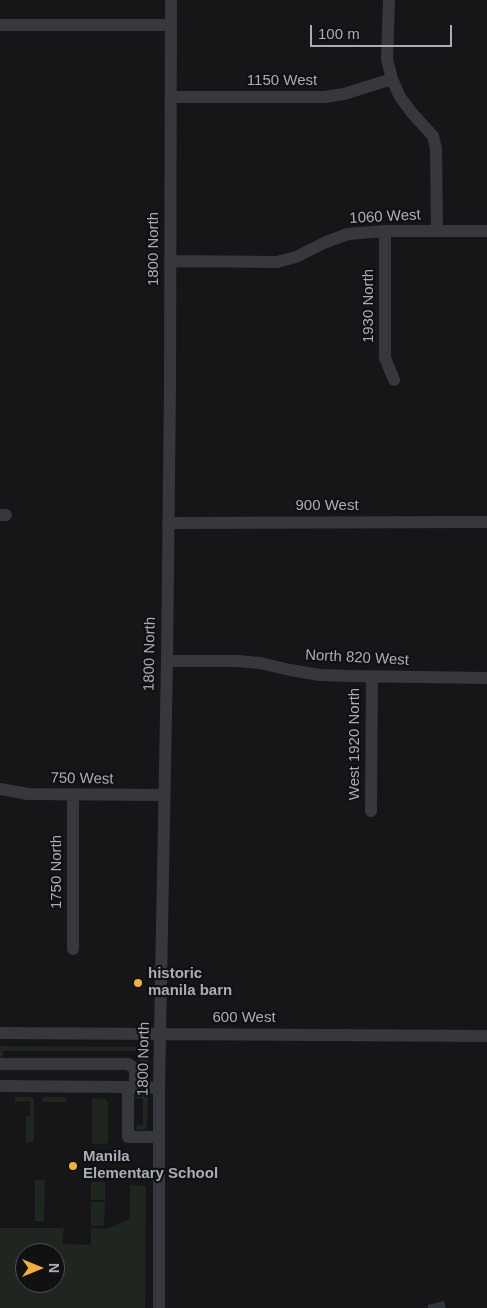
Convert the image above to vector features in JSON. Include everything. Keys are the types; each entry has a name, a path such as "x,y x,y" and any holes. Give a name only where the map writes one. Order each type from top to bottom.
{"street":[{"name":"1800 North","path":"159,1308 159,1088 167,661 171,0"},
{"path":"390,0 387,58 392,79 400,97 433,136 436,149 437,231"},
{"path":"0,25 171,25"},
{"name":"1150 West","path":"171,97 325,97 344,94 392,79"},
{"name":"1060 West","path":"170,261 277,262 296,258 326,242 348,234 385,231 487,231"},
{"name":"1930 North","path":"385,231 385,358 394,380"},
{"name":"900 West","path":"168,523 487,522"},
{"name":"North 820 West","path":"167,661 237,660 320,674 372,677 487,678"},
{"name":"West 1920 North","path":"371,811 372,677"},
{"name":"750 West","path":"0,789 28,794 164,795"},
{"name":"1750 North","path":"73,795 73,949"},
{"name":"600 West","path":"0,1033 487,1036"},
{"path":"0,1064 128,1064 135,1071 131,1087 128,1137 159,1137"},
{"path":"0,1086 159,1088"}],"shaded area":[{"path":"0,1046 143,1047 148,1053 148,1077 145,1080 141,1078 140,1051 3,1051 3,1056 0,1058"},
{"path":"136,1094 148,1097 147,1127 144,1130 137,1130 135,1128 136,1126 143,1125 143,1099 135,1098"},
{"path":"15,1097 31,1097 34,1099 33,1142 26,1143 26,1116 30,1116 30,1102 15,1101"},
{"path":"44,1097 66,1097 67,1102 41,1102"},
{"path":"92,1098 106,1099 108,1103 108,1142 105,1144 92,1144"},
{"path":"35,1180 45,1180 44,1221 35,1221"},
{"path":"91,1182 105,1182 105,1200 91,1200"},
{"path":"130,1185 146,1186 145,1308 0,1308 0,1228 65,1228 63,1230 63,1243 15,1243 15,1293 65,1293 65,1244 91,1245 91,1228 107,1229 130,1219"},
{"path":"91,1202 105,1202 104,1226 91,1226"},
{"path":"444,1301 446,1308 428,1308 428,1305"}],"place":[{"name":"historic manila barn","path":"138,983"},
{"name":"Manila Elementary School","path":"73,1166"}]}
